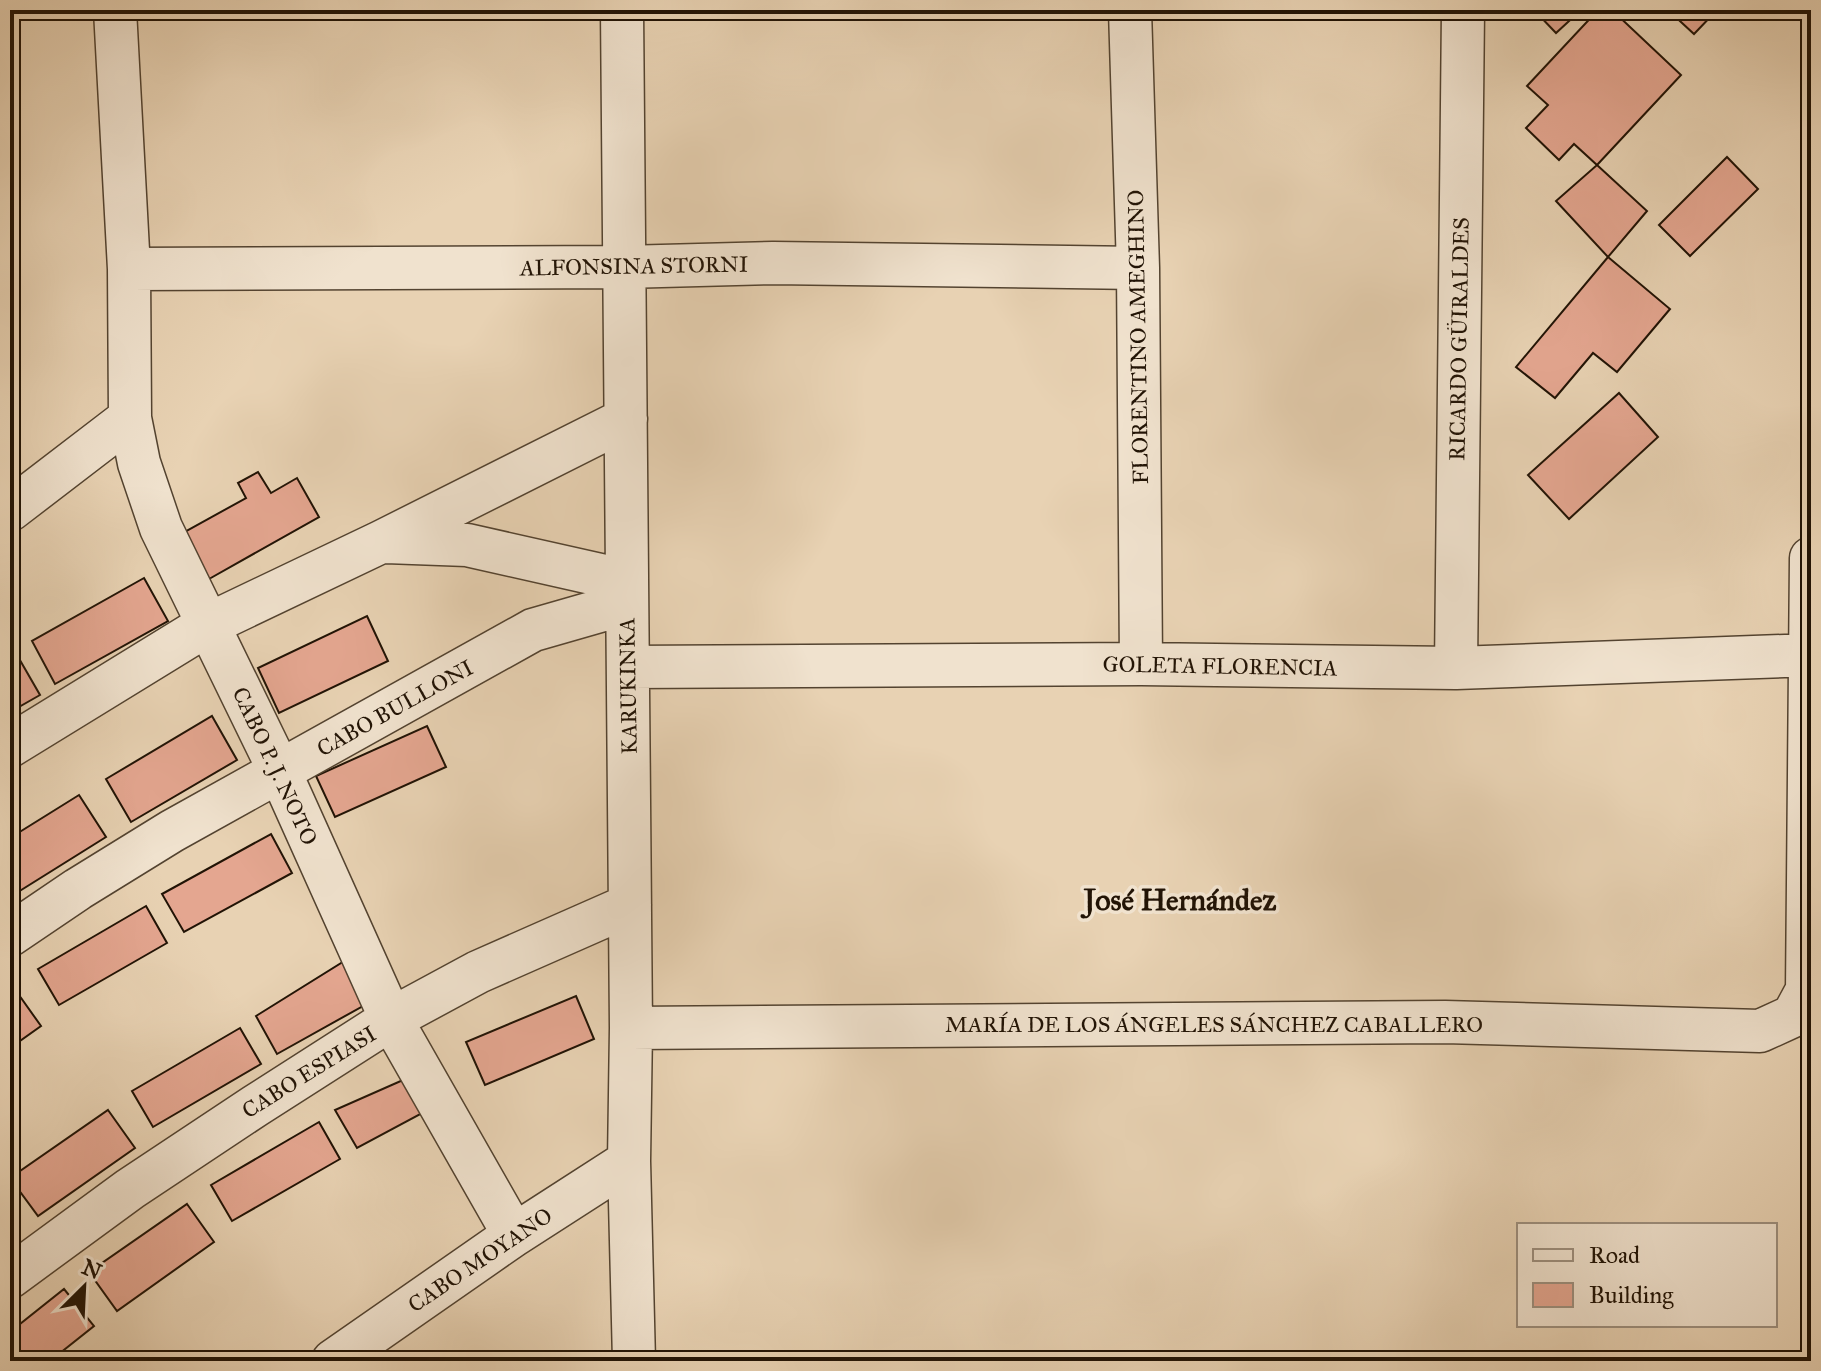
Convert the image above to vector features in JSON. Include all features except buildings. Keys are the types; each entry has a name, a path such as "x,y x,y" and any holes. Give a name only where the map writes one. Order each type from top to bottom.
{"street":[{"name":"CABO P. J. NOTO","path":"115,10 129,269 130,418 139,463 161,528 280,772 391,1019 514,1235"},
{"name":"KARUKINKA","path":"622,10 631,1028 629,1161 634,1361"},
{"name":"FLORENTINO AMEGHINO","path":"1130,10 1138,268 1141,664"},
{"name":"RICARDO GÜIRALDES","path":"1456,668 1463,10"},
{"name":"ALFONSINA STORNI","path":"129,269 818,263 1138,268"},
{"path":"10,510 130,418"},
{"path":"10,746 207,625 626,419"},
{"path":"381,542 467,545 627,592"},
{"path":"1810,655 1811,558"},
{"name":"CABO BULLONI","path":"10,935 172,831 533,630 627,592"},
{"name":"GOLETA FLORENCIA","path":"628,667 1141,664 1456,668 1810,655"},
{"name":"MARÍA DE LOS ÁNGELES SÁNCHEZ CABALLERO","path":"631,1028 1445,1022 1760,1031 1793,1016 1807,990 1810,655"},
{"name":"CABO ESPIASI","path":"10,1277 143,1180 391,1019 478,972 630,905"},
{"name":"CABO MOYANO","path":"333,1361 514,1235 629,1161"}],"district":[{"name":"José Hernández","path":"1180,900"}]}
